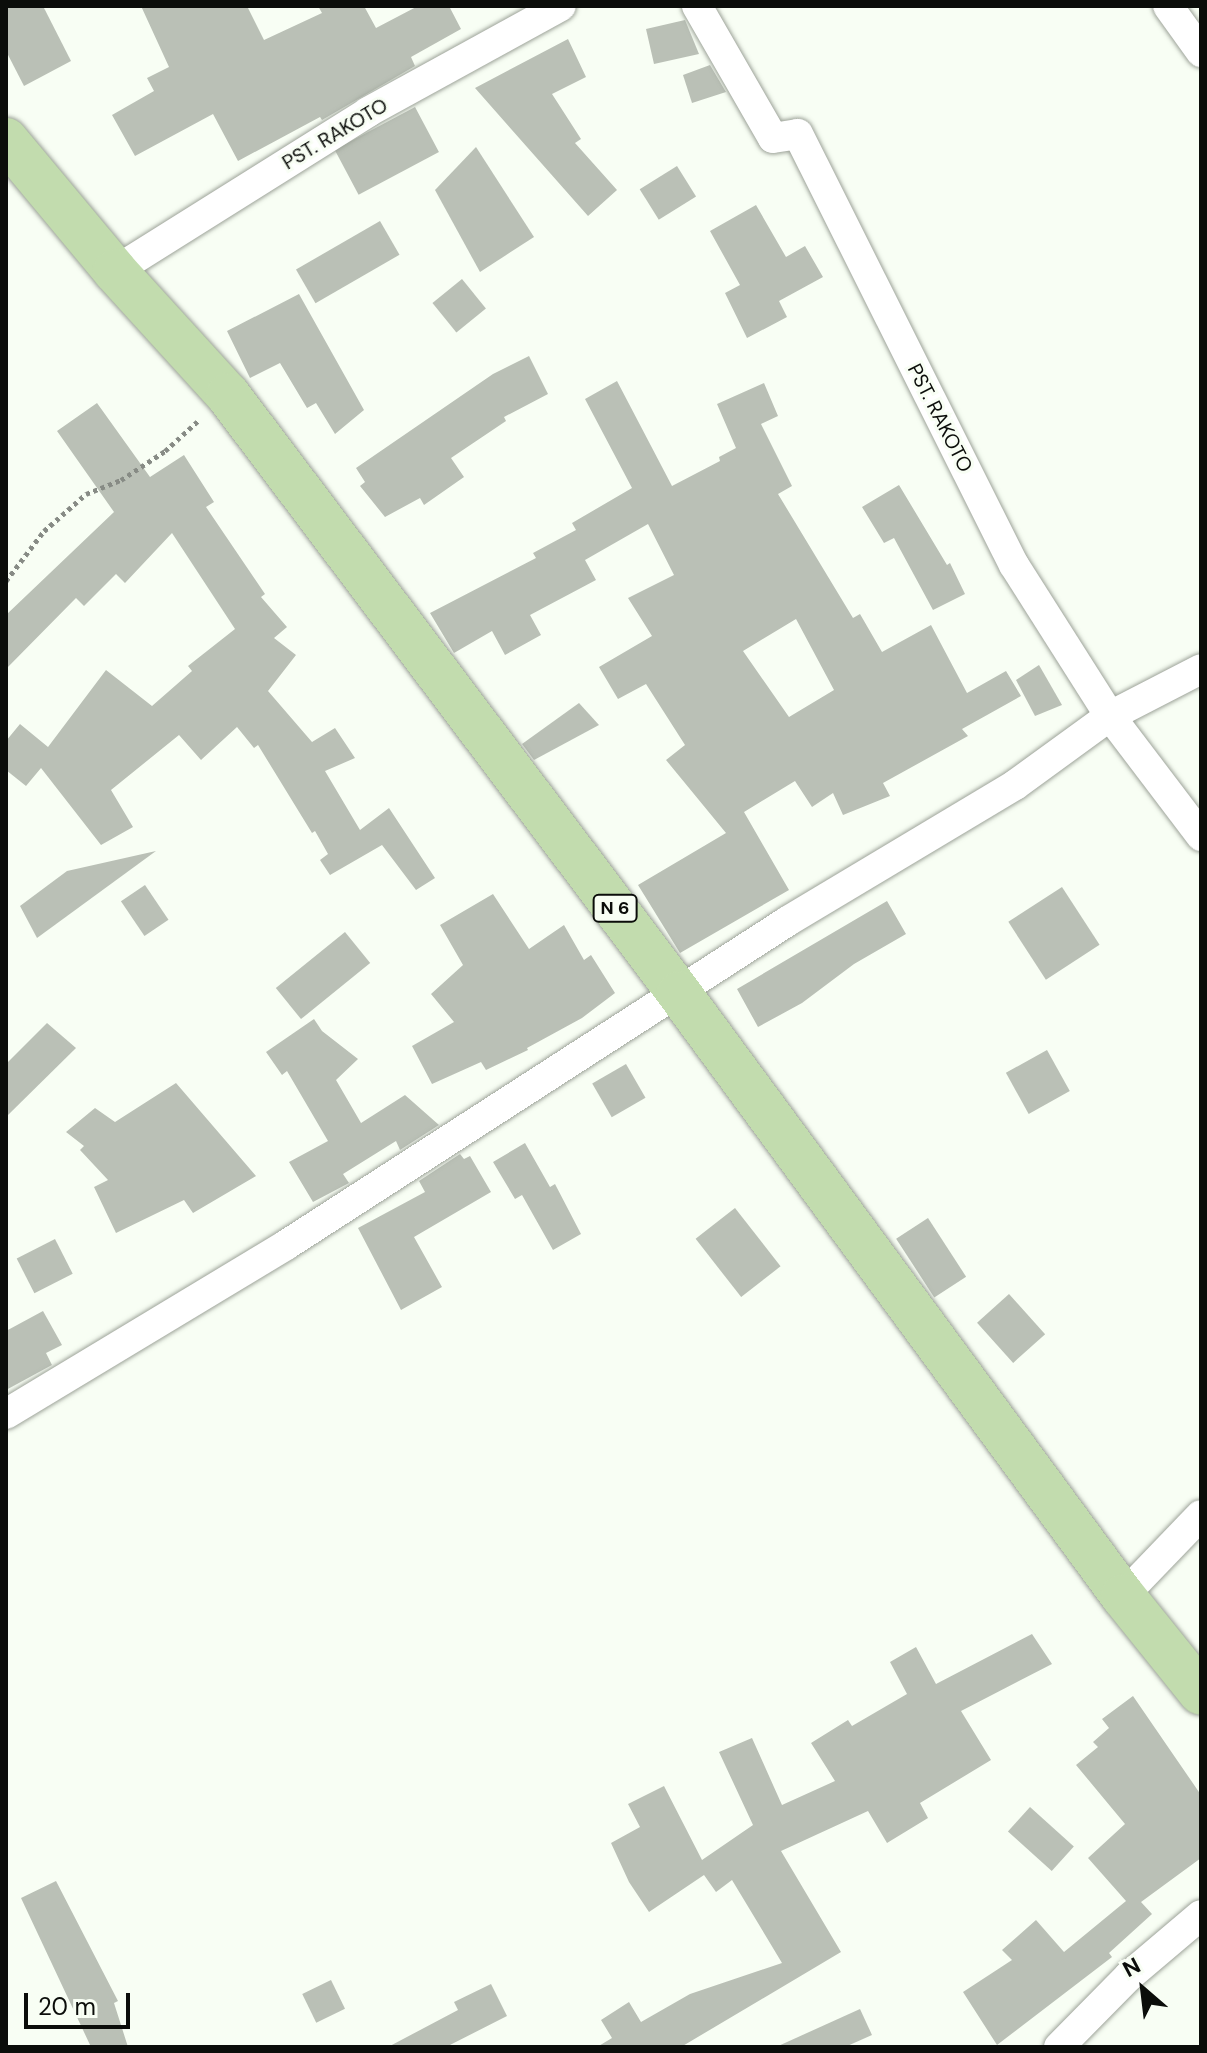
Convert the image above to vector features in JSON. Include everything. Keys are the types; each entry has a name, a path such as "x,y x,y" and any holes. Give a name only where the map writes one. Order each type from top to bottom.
{"main road":[{"name":"N 6","path":"6,140 115,271 228,395 679,993 1123,1596 1201,1693"}],"street":[{"name":"PST. RAKOTO","path":"115,271 368,112 561,6"},
{"name":"PST. RAKOTO","path":"697,6 773,138 798,134 1014,565 1110,716 1201,836"},
{"path":"1168,6 1201,52"},
{"path":"6,1414 286,1245 788,921 1015,785 1110,716 1201,669"},
{"path":"1123,1596 1201,1515"},
{"path":"1059,2047 1129,1976 1201,1915"}],"path":[{"path":"6,581 44,531 86,494 121,480 165,451 228,395"}],"building":[{"path":"6,6 43,6 71,61 24,86 6,51"},
{"path":"141,6 247,6 264,40 322,13 318,6 364,6 376,28 418,6 449,6 461,29 411,57 415,66 322,120 320,117 238,161 213,114 135,156 112,115 154,91 147,78 169,67"},
{"path":"685,20 699,54 654,64 646,29"},
{"path":"568,39 586,77 552,94 581,139 575,143 617,190 588,216 475,88"},
{"path":"710,65 726,92 692,103 683,75"},
{"path":"415,107 439,152 359,195 335,150"},
{"path":"476,147 534,237 480,272 435,190"},
{"path":"677,166 696,197 659,220 640,189"},
{"path":"756,205 786,257 805,246 823,277 779,301 787,317 747,338 725,293 740,285 710,231"},
{"path":"380,221 400,255 315,303 296,270"},
{"path":"462,279 486,309 456,332 432,303"},
{"path":"299,294 364,410 335,434 316,403 307,408 280,363 250,378 227,331"},
{"path":"529,356 548,394 504,417 506,421 451,458 464,477 424,505 420,498 385,517 360,486 365,482 356,468 493,374"},
{"path":"617,381 672,486 720,461 719,457 736,448 717,404 764,383 778,416 761,424 792,486 778,494 853,618 860,614 882,652 931,625 967,693 1006,671 1021,696 962,729 968,736 883,783 890,796 843,815 833,793 812,807 795,781 744,812 789,890 680,953 638,885 726,833 666,760 685,745 646,684 618,699 599,667 652,636 628,598 674,575 648,524 585,560 596,580 530,615 541,635 505,655 492,631 454,653 430,613 536,558 533,553 576,530 572,523 632,488 585,399","holes":["796,619 834,690 789,717 743,651"]},
{"path":"97,403 150,477 184,455 214,502 206,507 265,594 261,597 287,627 274,638 296,655 268,691 312,742 335,728 355,758 325,771 360,830 389,808 435,878 416,890 382,845 330,875 320,860 328,854 315,831 312,833 258,745 254,748 237,727 201,760 179,735 111,790 133,827 101,845 41,768 26,786 6,770 6,741 20,724 48,747 106,670 152,706 192,671 188,666 235,629 172,533 125,583 116,574 84,606 76,598 6,669 6,615 114,512 57,431"},
{"path":"899,485 947,565 950,563 965,594 933,610 894,538 884,543 862,507"},
{"path":"1039,665 1062,705 1035,716 1016,680"},
{"path":"579,703 599,725 534,760 522,744"},
{"path":"156,851 37,938 20,906 67,871"},
{"path":"145,885 168,920 144,936 121,901"},
{"path":"1062,887 1100,945 1046,980 1008,922"},
{"path":"493,894 529,949 564,925 584,960 591,955 615,993 582,1018 528,1050 486,1070 481,1062 432,1084 412,1046 454,1022 431,994 463,965 440,925"},
{"path":"887,901 906,934 854,964 802,1003 758,1027 737,989"},
{"path":"345,932 370,963 301,1019 276,988"},
{"path":"314,1019 322,1031 358,1059 336,1080 361,1123 405,1095 439,1125 400,1150 396,1141 343,1174 349,1183 313,1202 289,1162 328,1141 287,1071 282,1075 266,1052"},
{"path":"47,1023 76,1048 6,1117 6,1064"},
{"path":"1047,1050 1070,1091 1029,1114 1006,1073"},
{"path":"626,1064 646,1098 612,1117 592,1084"},
{"path":"176,1083 256,1176 193,1213 184,1200 116,1233 94,1187 108,1180 80,1150 84,1146 66,1132 95,1108 115,1122"},
{"path":"525,1143 550,1187 555,1184 581,1234 553,1250 522,1195 515,1199 493,1162"},
{"path":"460,1154 464,1159 470,1156 491,1192 414,1237 442,1287 401,1310 358,1228 425,1192 419,1181"},
{"path":"735,1208 781,1266 741,1297 696,1239"},
{"path":"928,1218 966,1277 934,1297 896,1239"},
{"path":"55,1239 73,1274 34,1293 17,1259"},
{"path":"1009,1294 1045,1334 1013,1363 977,1323"},
{"path":"43,1311 62,1345 46,1353 52,1365 6,1390 6,1331"},
{"path":"1032,1634 1052,1664 961,1711 991,1760 920,1803 928,1818 887,1843 868,1811 781,1851 841,1952 681,2047 597,2047 612,2038 601,2020 629,2002 641,2022 690,1994 782,1963 732,1880 716,1892 704,1875 649,1912 629,1882 611,1843 640,1827 628,1804 664,1786 702,1860 753,1825 719,1752 752,1738 782,1805 835,1781 811,1743 848,1720 852,1726 907,1694 890,1662 916,1647 936,1684"},
{"path":"1133,1696 1201,1795 1201,1858 1141,1902 1152,1914 1109,1953 1112,1957 997,2045 963,1992 1012,1960 1002,1950 1036,1920 1064,1952 1126,1901 1088,1858 1125,1824 1076,1765 1098,1747 1093,1742 1109,1728 1102,1719"},
{"path":"1030,1807 1074,1846 1052,1871 1008,1832"},
{"path":"56,1881 118,2001 114,2003 128,2047 91,2047 21,1898"},
{"path":"331,1980 345,2009 316,2023 302,1994"},
{"path":"491,1984 507,2016 446,2047 388,2047 458,2010 454,2002"},
{"path":"860,2009 872,2035 845,2047 776,2047"}]}
